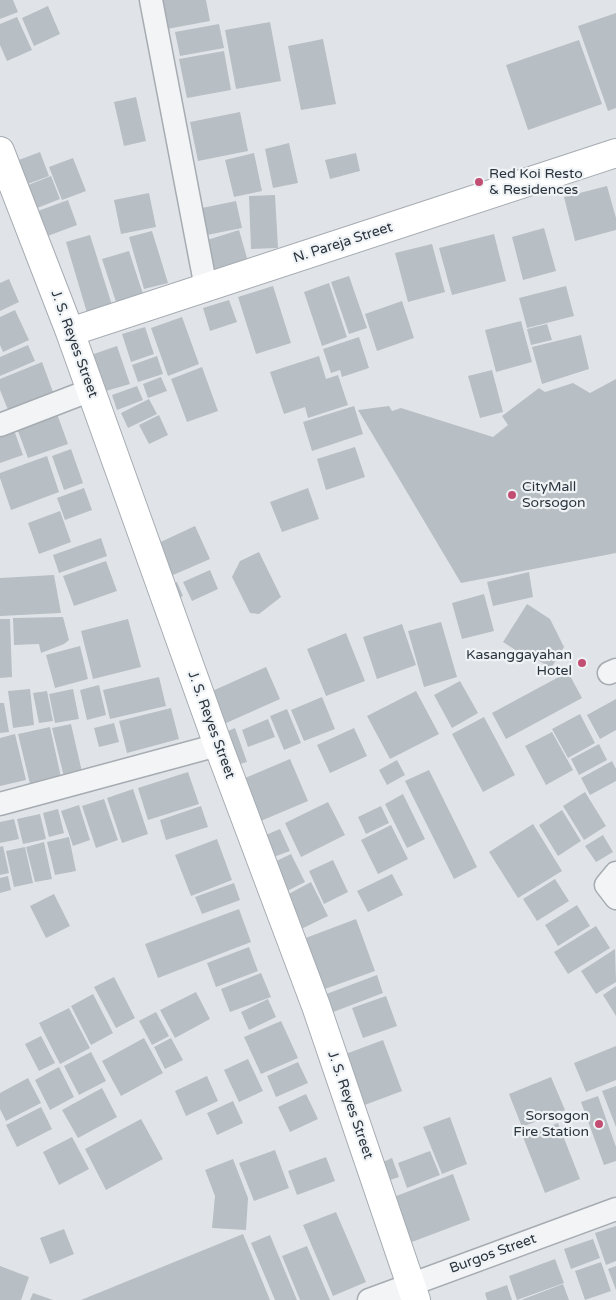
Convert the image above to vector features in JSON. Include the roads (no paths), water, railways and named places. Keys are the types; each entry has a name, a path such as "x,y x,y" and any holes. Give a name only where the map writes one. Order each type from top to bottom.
{"street":[{"path":"152,0 206,288"},
{"name":"J. S. Reyes Street","path":"0,151 70,332 218,746 316,1006 414,1292"},
{"name":"N. Pareja Street","path":"70,332 616,153"},
{"path":"0,424 91,390"},
{"path":"0,804 218,746"},
{"path":"616,872 606,885 616,898"},
{"name":"Burgos Street","path":"369,1300 414,1292 616,1208"}],"place":[{"name":"Red Koi Resto & Residences","path":"479,182"},
{"name":"CityMall Sorsogon","path":"512,495"},
{"name":"Kasanggayahan Hotel","path":"582,663"},
{"name":"Sorsogon Fire Station","path":"599,1124"}]}
